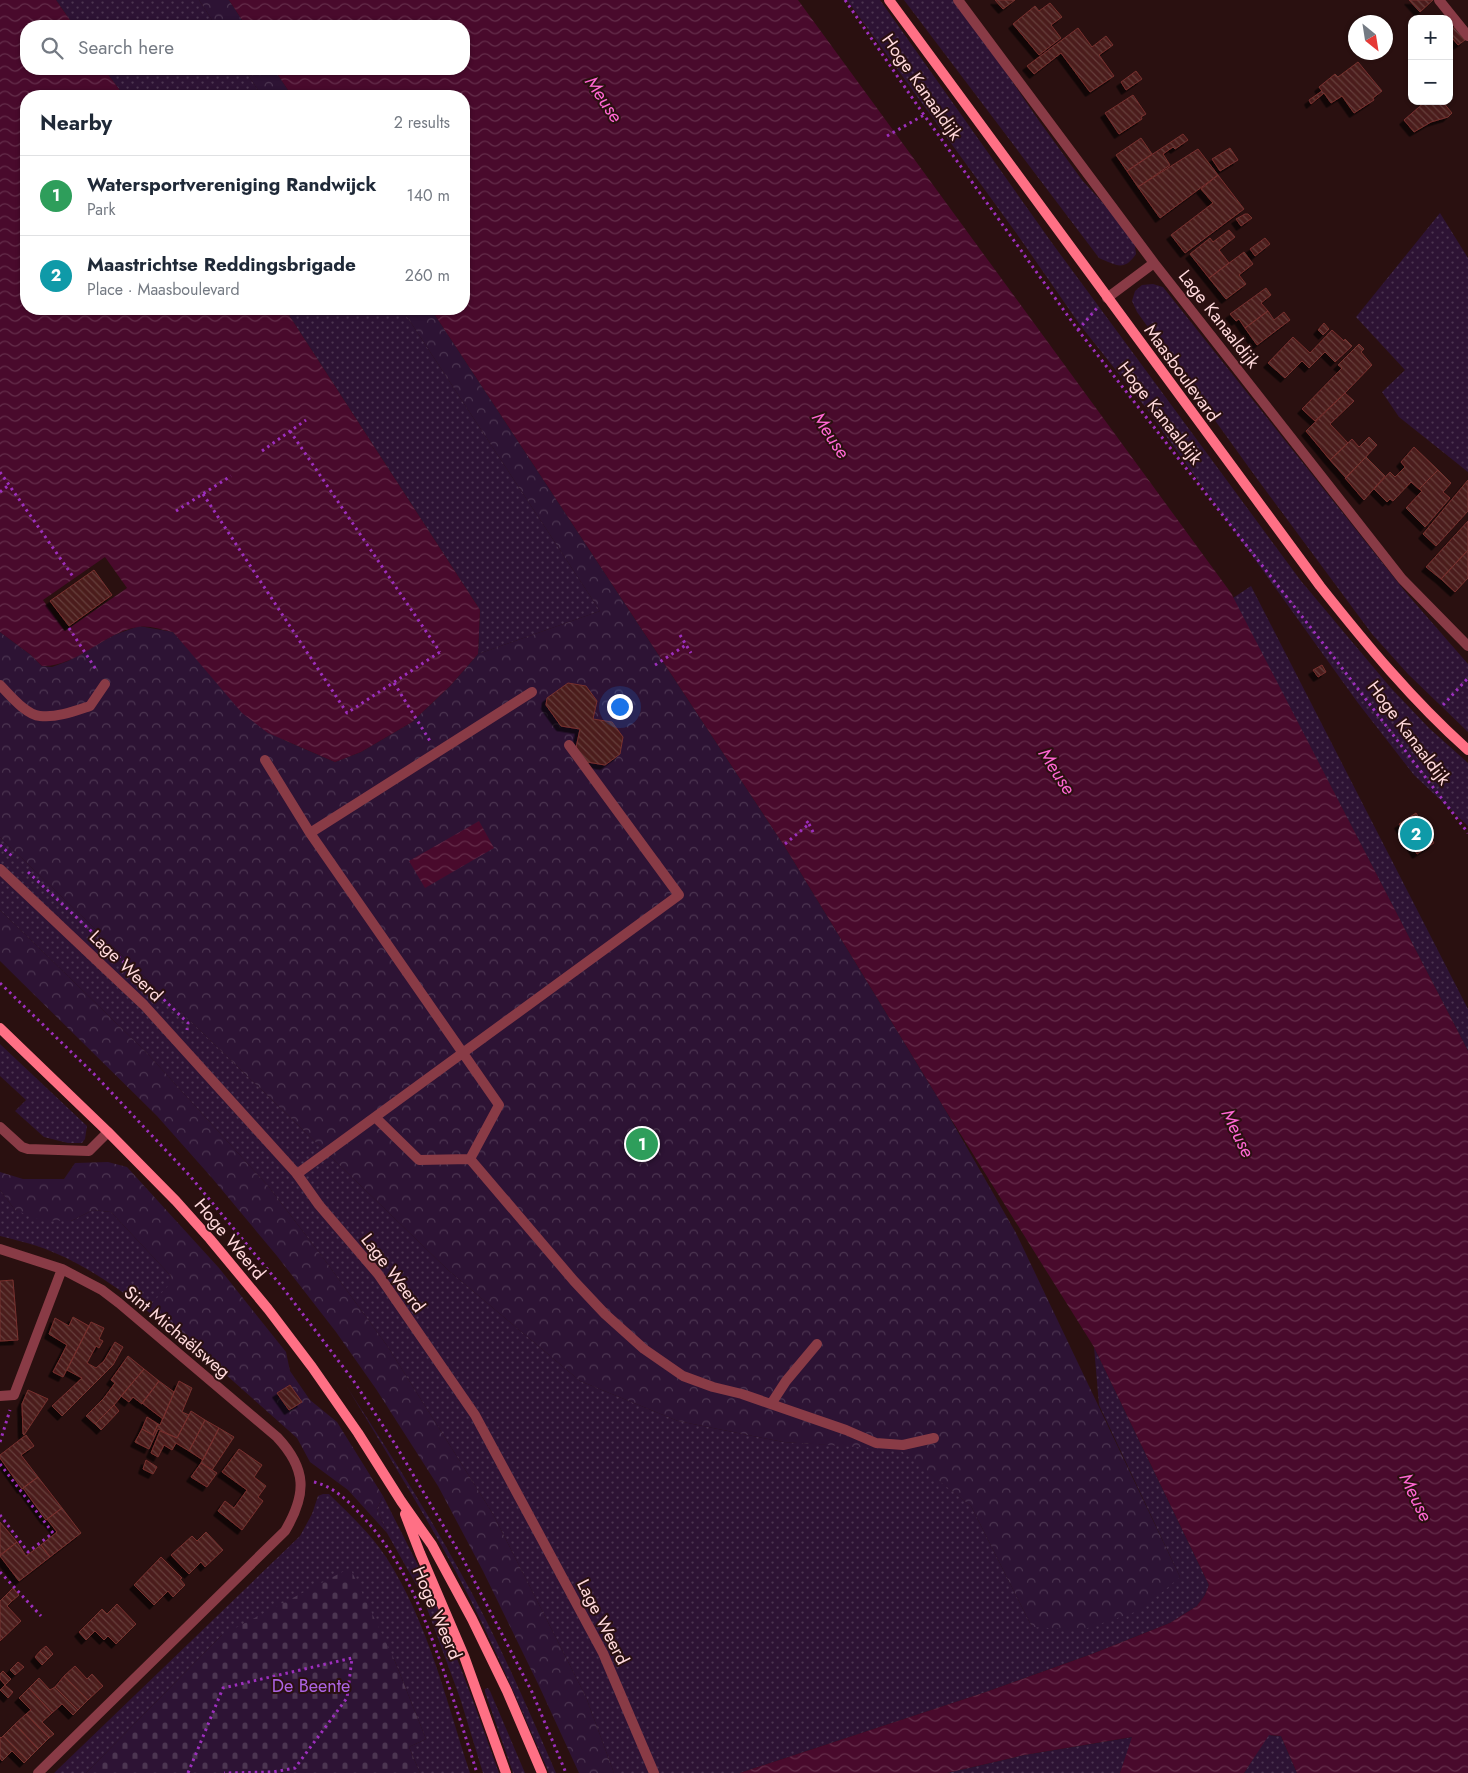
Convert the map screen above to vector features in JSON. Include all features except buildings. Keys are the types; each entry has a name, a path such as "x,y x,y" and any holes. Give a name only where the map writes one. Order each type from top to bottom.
{"main road":[{"name":"Maasboulevard","path":"889,0 1320,586 1389,670 1432,716 1468,750"},
{"name":"Hoge Weerd","path":"0,1028 108,1132 199,1226 268,1310 329,1390 432,1545 454,1584 507,1691 542,1773"},
{"name":"Hoge Weerd","path":"401,1501 420,1552 464,1656 506,1773"}],"street":[{"name":"Lage Kanaaldijk","path":"958,0 1154,263 1402,578 1468,646"},
{"path":"1438,0 1468,36"},
{"path":"1107,298 1154,263"},
{"path":"0,685 22,707 39,716 56,716 90,706 105,684"},
{"path":"310,833 532,692"},
{"path":"297,1174 679,895 569,745"},
{"path":"265,760 310,833 499,1105 470,1159"},
{"name":"Lage Weerd","path":"0,869 144,1005 297,1174 319,1205 378,1274 475,1415 603,1652 654,1773"},
{"path":"376,1118 419,1160 470,1159"},
{"path":"0,1127 22,1147 33,1150 89,1151 108,1132"},
{"path":"470,1159 580,1288 605,1314 644,1349 683,1376 772,1404 876,1442 903,1445 934,1438"},
{"name":"Sint Michaëlsweg","path":"0,1249 62,1268 102,1290 119,1303 277,1437 287,1448 296,1463 301,1481"},
{"path":"0,1396 14,1395 62,1268"},
{"path":"772,1404 786,1381 817,1344"},
{"path":"38,1773 285,1531 300,1501 301,1481"}],"path":[{"name":"Hoge Kanaaldijk","path":"845,0 1078,330 1329,651 1468,833"},
{"path":"887,136 924,114"},
{"path":"1078,330 1107,298"},
{"path":"262,451 306,420"},
{"path":"203,494 347,713 440,652 290,431"},
{"path":"0,472 74,578"},
{"path":"176,511 231,476"},
{"path":"0,492 9,485"},
{"path":"69,628 105,684"},
{"path":"680,636 691,653"},
{"path":"655,665 686,645"},
{"path":"1432,716 1468,678"},
{"path":"394,683 438,752"},
{"path":"804,818 814,834"},
{"path":"785,844 809,824"},
{"path":"0,1442 14,1395"},
{"path":"0,1464 53,1533 28,1552 0,1515"},
{"name":"Hoge Weerd","path":"301,1481 312,1481 328,1487 349,1502 386,1544 398,1562 419,1602 447,1679 477,1773"},
{"path":"0,1572 41,1616"},
{"path":"188,1773 223,1688 352,1658 347,1698 296,1768 274,1772 224,1773"}],"green space":[{"path":"56,0 199,0 212,20 70,20"},
{"path":"199,0 229,0 242,20 212,20"},
{"path":"847,0 880,0 1052,243 1301,581 1390,687 1429,728 1468,763 1468,826 1414,775 1358,703 1146,408 1080,325 1019,237"},
{"path":"904,0 958,0 1037,118 1082,180 1134,237 1136,254 1132,260 1124,265 1119,265 1099,258"},
{"path":"108,75 248,75 258,90 120,90"},
{"path":"248,75 278,75 288,90 258,90"},
{"path":"1440,213 1468,258 1468,472 1399,417 1382,392 1405,370 1356,317"},
{"path":"1153,284 1163,287 1408,595 1468,664 1468,732 1408,674 1372,634 1137,312 1132,301 1135,291 1142,285"},
{"path":"289,315 406,315 600,611 478,654 480,610"},
{"path":"406,315 435,315 785,847 946,1111 1016,1233 1180,1577 1141,1610 1082,1630 1032,1627 971,1506 900,1450 783,1442 678,1421 580,1381 448,1270 0,837 0,632 31,655 42,666 52,667 68,661 114,635 139,626 173,632 205,668 284,740 335,762 361,752 412,722 450,686 478,654 600,611"},
{"path":"1251,586 1468,1009 1468,1051 1233,598"},
{"path":"0,837 448,1270 580,1381 678,1421 783,1442 900,1449 971,1506 1032,1627 1180,1577 1099,1405 1094,1347 1209,1585 1205,1595 1197,1606 1170,1623 1092,1654 986,1692 740,1773 614,1773 586,1697 493,1514 388,1347 269,1187 146,1052 0,910"},
{"path":"0,910 146,1052 269,1187 388,1347 493,1514 586,1697 614,1773 579,1773 483,1571 438,1486 376,1389 336,1332 277,1256 157,1116 0,961"},
{"path":"0,1044 87,1126 85,1139 82,1143 68,1143 44,1137 15,1111 26,1100 0,1076"},
{"path":"108,1162 127,1167 219,1268 286,1352 290,1371 310,1400 337,1422 383,1496 377,1509 387,1533 348,1490 310,1462 297,1438 224,1373 146,1310 168,1286 171,1276 111,1212 93,1210 71,1221 40,1220 15,1210 0,1190 0,1172 23,1179 64,1179 75,1163"},
{"path":"0,1190 15,1210 71,1221 93,1210 111,1212 171,1276 169,1286 146,1310 108,1282 67,1258 37,1246 0,1236"},
{"path":"347,1387 418,1499 472,1593 510,1669 556,1773 549,1773 492,1645 455,1570"},
{"path":"329,1494 352,1516 380,1548 401,1582 435,1662 470,1773 420,1773 409,1747 426,1739 394,1659 222,1635 86,1773 54,1773 300,1536 312,1514 318,1496"},
{"path":"383,1496 431,1591 499,1773 483,1773 460,1698 422,1595 387,1533 377,1509"},
{"name":"De Beente","path":"350,1568 394,1659 426,1739 409,1747 420,1773 86,1773 222,1635"},
{"path":"488,1688 525,1773 513,1773 485,1692 485,1689"},
{"path":"1268,1735 1281,1736 1297,1773 1244,1773"},
{"path":"1133,1737 1120,1773 947,1773 1024,1755"}],"water":[{"path":"0,0 56,0 70,20 20,20 20,75 108,75 120,90 20,90 20,315 289,315 480,610 478,654 450,686 412,722 361,752 335,762 268,733 242,713 173,632 146,627 126,630 67,661 55,665 42,666 31,655 0,632"},
{"name":"Meuse","path":"229,0 798,0 1231,593 1468,1051 1468,1773 1297,1773 1281,1736 1269,1735 1244,1773 1120,1773 1132,1737 1024,1755 947,1773 740,1773 986,1692 1092,1654 1170,1623 1197,1606 1209,1585 1094,1347 946,1111 785,847 435,315 470,315 470,90 288,90 278,75 470,75 470,20 242,20"},
{"path":"479,821 494,848 425,888 409,861"}],"pier":[{"path":"105,557 127,588 65,631 43,600"}],"place":[{"name":"Maastrichtse Reddingsbrigade","path":"1416,834"},
{"name":"Watersportvereniging Randwijck","path":"642,1144"}]}
